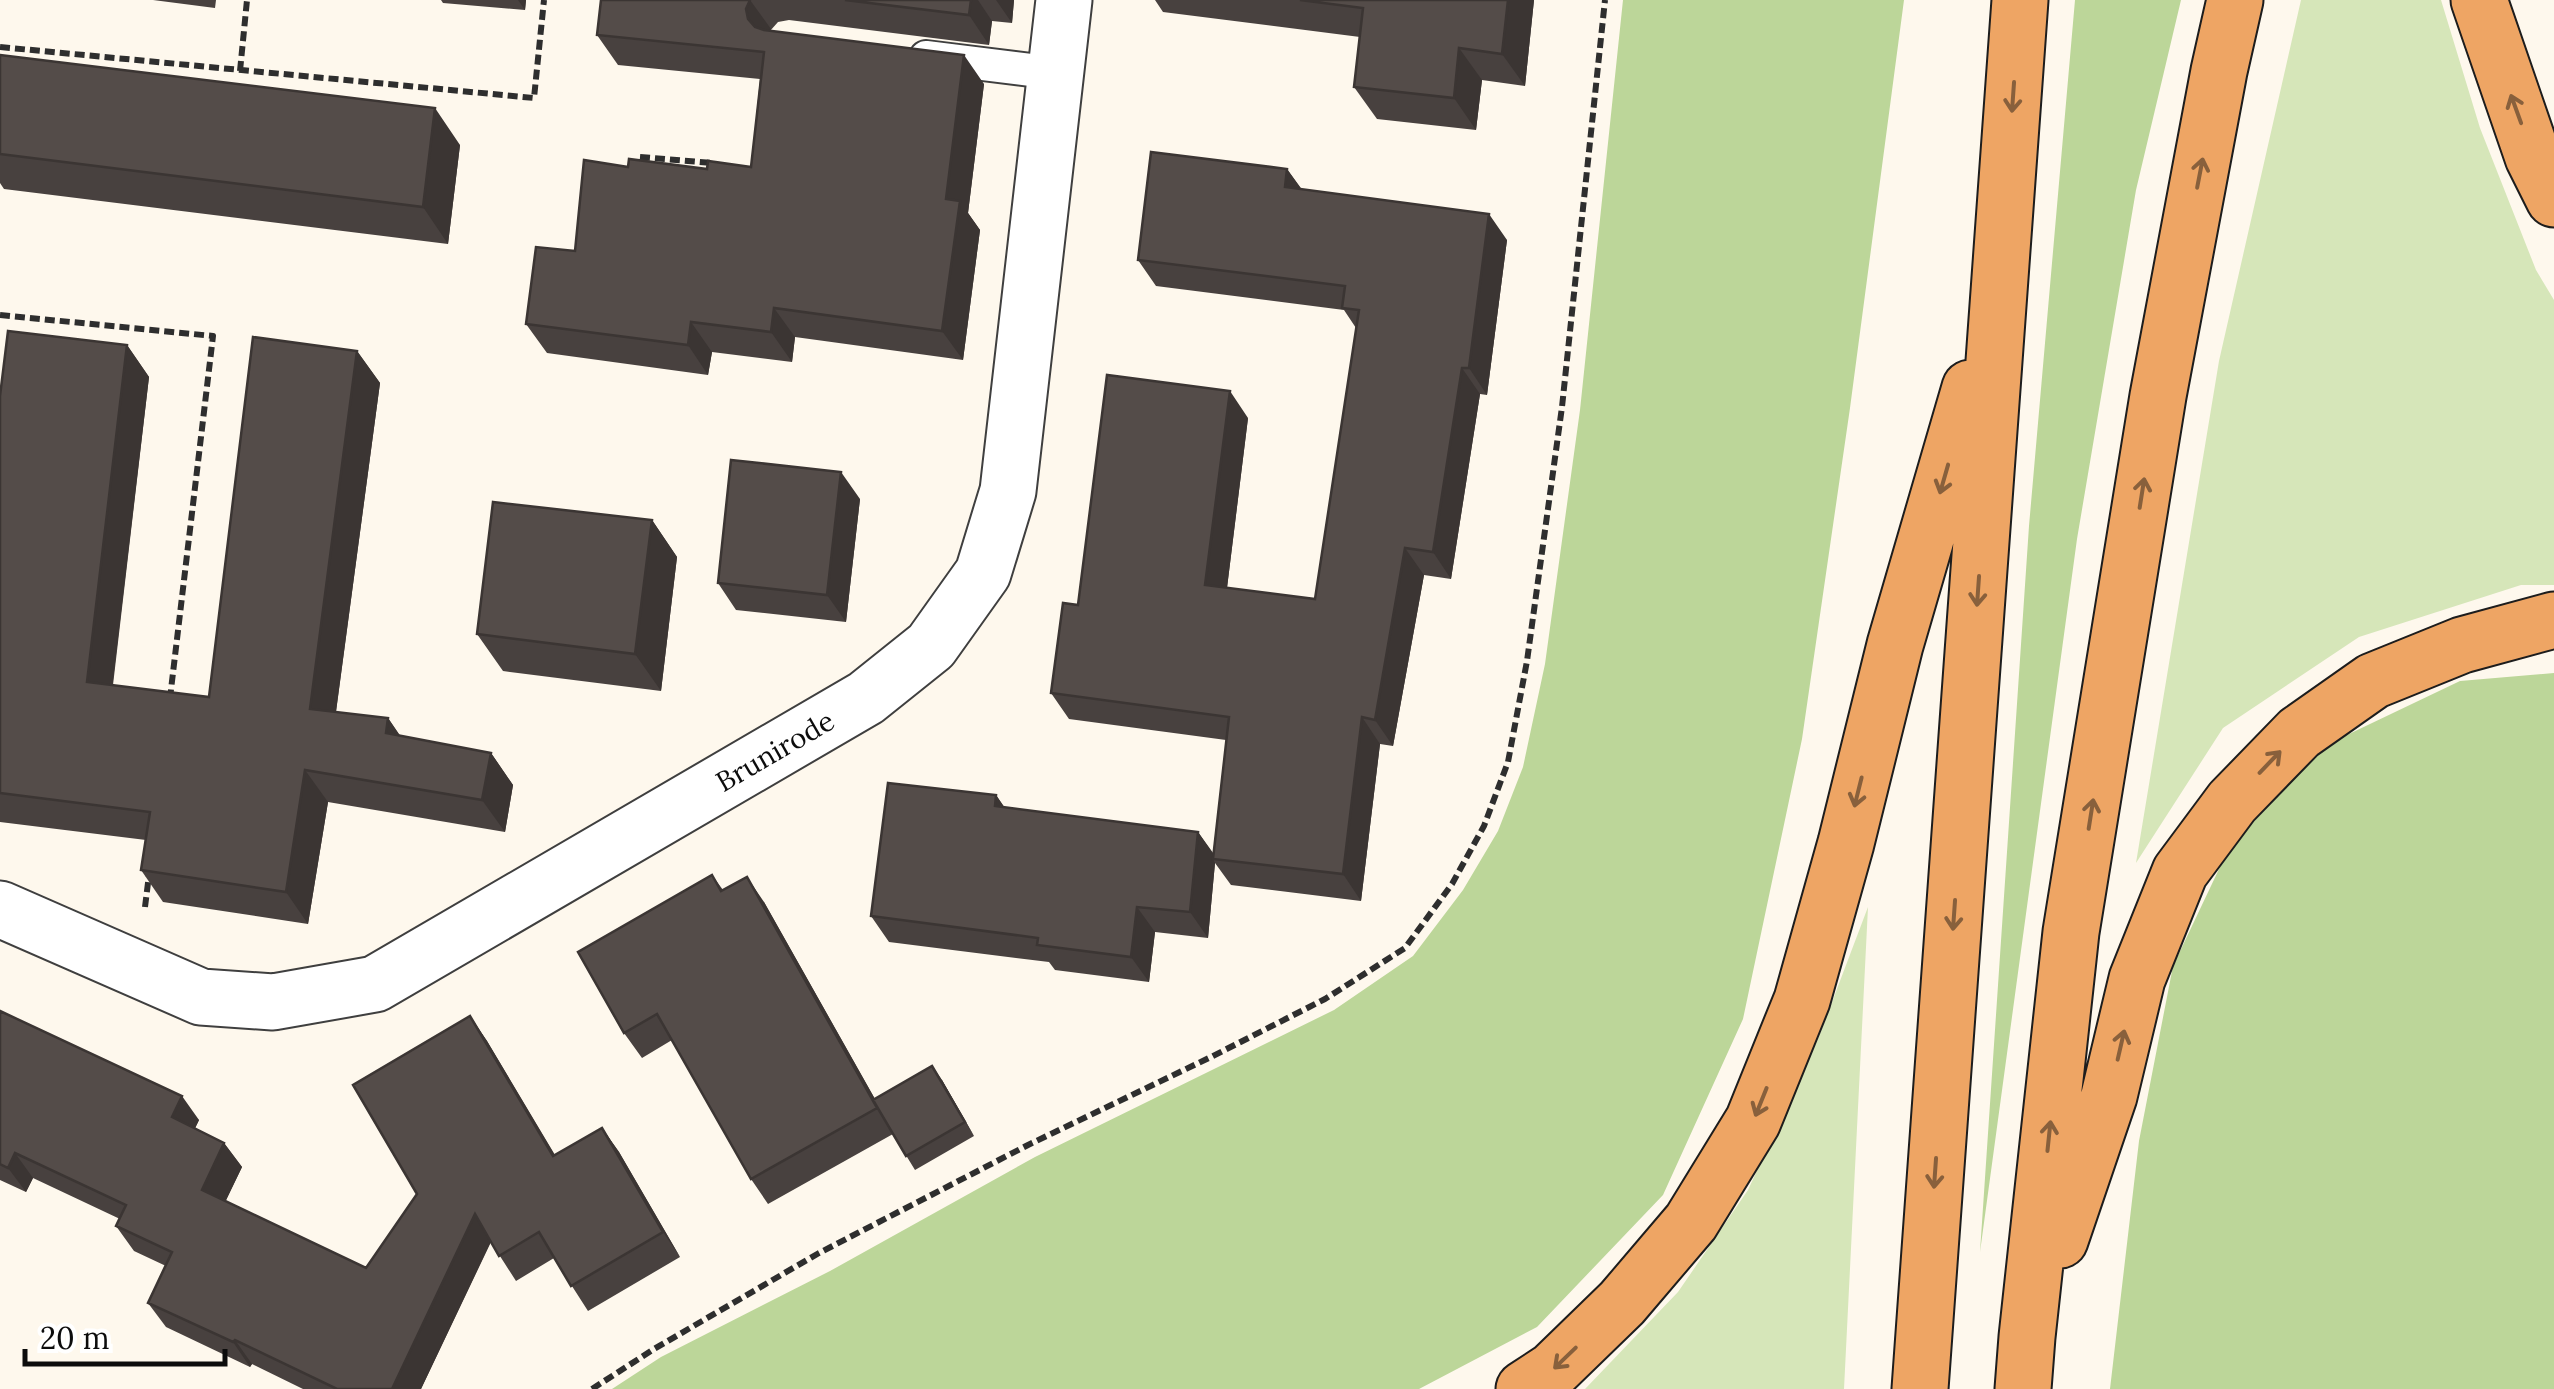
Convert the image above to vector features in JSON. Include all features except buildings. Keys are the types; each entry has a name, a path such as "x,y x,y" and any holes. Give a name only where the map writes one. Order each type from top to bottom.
{"highway":[{"path":"1920,1389 2020,0"},
{"path":"2025,1363 2074,913 2158,396 2236,0"},
{"path":"2479,0 2533,158 2554,199"},
{"path":"1524,1389 1552,1370 1622,1303 1691,1222 1753,1121 1802,1000 1895,646 2001,284"},
{"path":"2025,1363 2109,1096 2136,980 2180,872 2232,802 2299,732 2373,681 2462,645 2554,620"}],"street":[{"name":"Brunirode","path":"0,909 201,997 272,1002 375,984 866,698 930,646 983,573 1008,491 1064,0"}],"lane":[{"path":"902,54 1055,73"}],"path":[{"path":"240,70 247,0"},
{"path":"0,47 534,98 544,0"},
{"path":"592,1389 819,1253 1325,999 1405,948 1452,884 1484,826 1508,762 1526,661 1562,406 1606,0"},
{"path":"640,157 717,164"},
{"path":"0,315 213,336 170,702"},
{"path":"138,969 149,875"}],"green space":[{"path":"1623,0 1904,0 1802,739 1743,1019 1663,1195 1537,1327 1419,1389 612,1389 661,1357 830,1271 1035,1157 1334,1010 1413,956 1463,890 1498,831 1523,767 1545,664 1580,410"},
{"path":"2075,0 2181,0 2136,190 2077,539 1980,1252 2029,526"},
{"path":"2301,0 2441,0 2480,128 2536,270 2554,300 2554,585 2521,585 2359,637 2223,728 2136,863 2219,361"},
{"path":"2554,673 2554,1389 2110,1389 2139,1141 2173,966 2229,848 2326,745 2460,681"},
{"path":"1868,907 1844,1389 1585,1389 1678,1292 1748,1190 1818,1039"}]}
